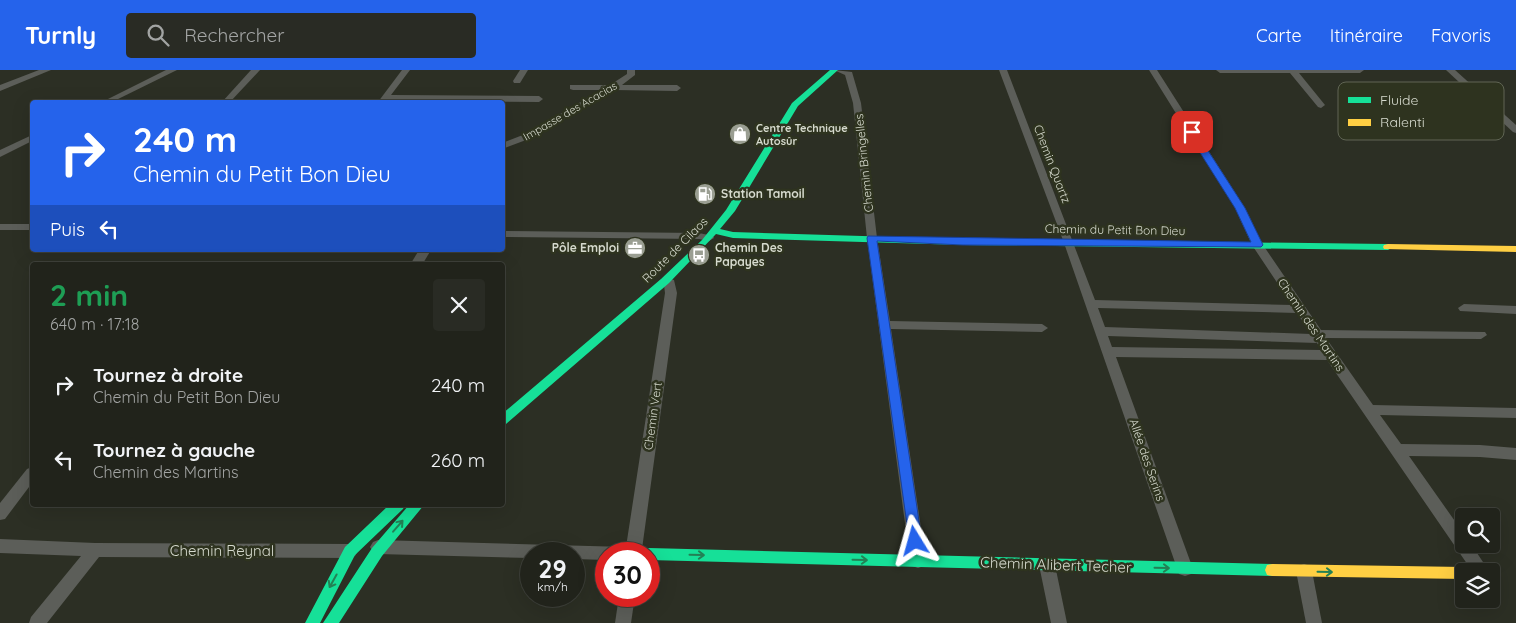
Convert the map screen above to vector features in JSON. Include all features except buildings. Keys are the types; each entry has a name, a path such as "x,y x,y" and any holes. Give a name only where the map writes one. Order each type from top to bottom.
{"street":[{"path":"0,88 47,70"},
{"path":"110,100 172,70"},
{"path":"228,100 256,70"},
{"path":"384,100 406,70"},
{"path":"518,81 524,70"},
{"name":"Impasse des Acacias","path":"505,145 531,135 629,77 631,70"},
{"name":"Route de Cilaos","path":"505,418 665,281 712,234 730,211 795,105 834,70"},
{"name":"Chemin Bringelles","path":"838,70 849,74 857,103 872,238 918,561"},
{"name":"Chemin Quartz","path":"1002,70 1109,352"},
{"name":"Chemin des Martins","path":"1153,70 1240,208 1258,245 1318,336 1475,563"},
{"path":"1220,70 1360,70"},
{"path":"1292,70 1321,104"},
{"path":"1450,70 1463,82"},
{"path":"573,87 677,88"},
{"path":"384,100 539,99"},
{"path":"1504,119 1516,130"},
{"path":"0,154 30,139"},
{"path":"0,227 30,227"},
{"path":"505,234 699,236 712,234"},
{"name":"Chemin du Petit Bon Dieu","path":"712,234 963,242 1516,249"},
{"name":"Chemin Vert","path":"635,542 671,293 670,283 665,281"},
{"path":"1091,304 1300,309"},
{"path":"1464,308 1516,310"},
{"path":"884,324 1042,328"},
{"path":"1101,331 1318,336 1481,335"},
{"path":"1109,352 1331,355"},
{"name":"Allée des Serins","path":"1109,352 1185,569"},
{"path":"1369,410 1516,413"},
{"path":"1397,450 1480,450 1516,454"},
{"path":"0,514 30,476"},
{"path":"312,623 354,547 396,507"},
{"path":"330,623 380,547 415,507"},
{"name":"Chemin Reynal","path":"0,546 95,550 354,547"},
{"path":"354,547 595,553"},
{"path":"37,623 95,550"},
{"name":"Chemin Alibert Techer","path":"660,554 1304,572 1455,573"},
{"path":"1047,565 1060,623"},
{"path":"1304,572 1314,623"},
{"path":"622,623 624,607"}],"traffic: fast":[{"path":"505,418 665,281 705,242 730,211 795,105 834,70"},
{"path":"715,231 733,235 963,242 1388,247"},
{"path":"312,623 350,551 396,507"},
{"path":"330,623 377,552 415,507"},
{"path":"660,554 1272,570"}],"traffic: slow":[{"path":"1388,247 1516,249"},
{"path":"1272,570 1455,573"}],"place":[{"name":"Centre Technique Autosûr","path":"740,134"},
{"name":"Station Tamoil","path":"705,194"},
{"name":"Pôle Emploi","path":"635,248"},
{"name":"Chemin Des Papayes","path":"699,255"}],"route":[{"path":"915,541 872,238 963,242 1258,245 1240,208 1192,132"}]}
